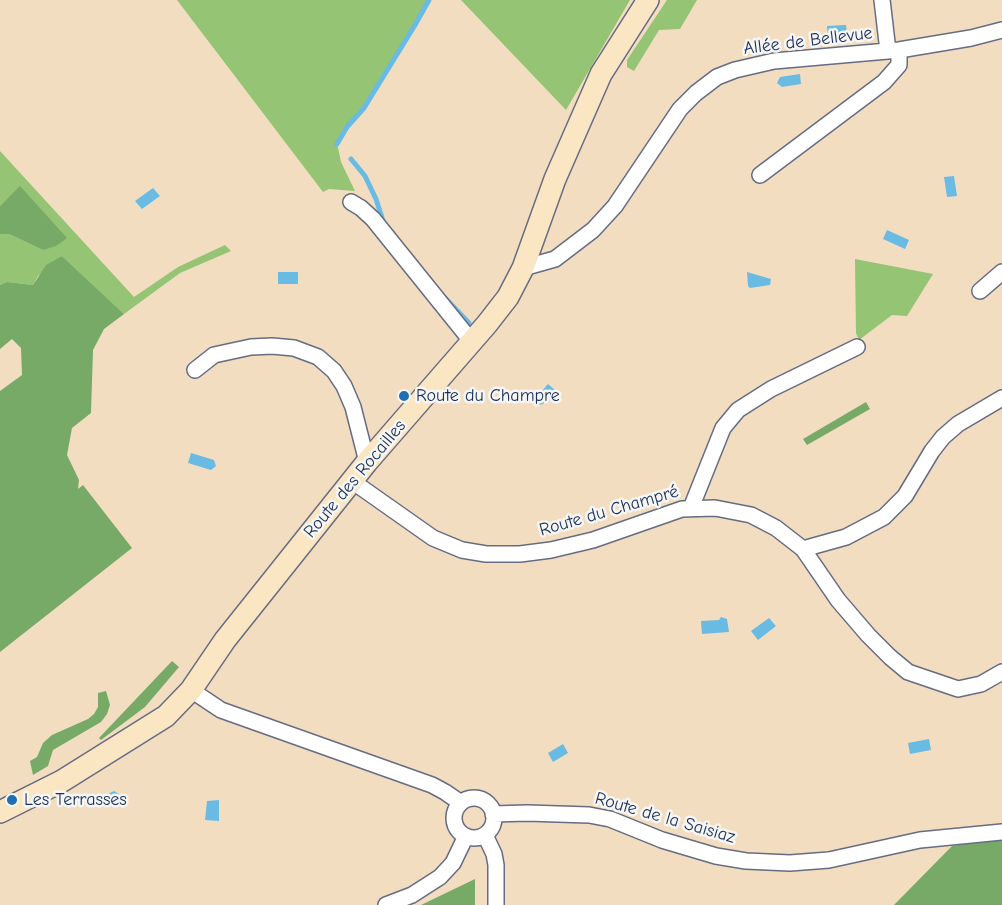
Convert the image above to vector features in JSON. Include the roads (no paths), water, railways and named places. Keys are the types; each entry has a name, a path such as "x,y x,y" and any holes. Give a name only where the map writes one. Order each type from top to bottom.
{"street":[{"name":"Route des Rocailles","path":"0,812 62,782 166,716 191,690 225,640 367,462 472,342 508,297 523,268 555,178 585,107 607,64 648,0"},
{"path":"760,175 884,82 898,65 882,0"},
{"name":"Allée de Bellevue","path":"523,268 555,259 593,230 615,206 680,109 717,77 749,66 774,61 893,50 971,38 1002,30"},
{"path":"351,202 373,219 472,342"},
{"path":"980,291 1002,272"},
{"path":"195,370 214,355 251,347 294,348 318,357 334,371 344,386 367,462"},
{"path":"691,508 723,428 738,410 771,389 856,347"},
{"path":"803,549 846,537 884,517 905,496 943,437 958,424 1002,398"},
{"name":"Route du Champré","path":"352,481 433,538 462,550 486,554 520,554 551,550 593,540 662,515 691,508 715,508 751,515 776,528 803,549 838,600 868,635 908,672 958,689 981,684 1002,672"},
{"path":"191,690 221,710 432,785 461,803"},
{"path":"472,798 487,803 493,814 492,828 485,835 475,838 459,832 454,821 454,813 461,803 472,798"},
{"name":"Route de la Saisiaz","path":"493,814 589,815 610,819 662,840 717,856 746,861 790,863 829,860 920,840 1002,832"},
{"path":"485,835 494,854 496,865 496,905"},
{"path":"386,905 412,895 440,877 453,863 466,836"}],"water":[{"path":"846,25 847,34 828,36 827,26"},
{"path":"800,74 801,84 782,87 777,83 780,77"},
{"path":"954,176 957,196 947,197 944,177"},
{"path":"153,188 160,196 142,209 135,201"},
{"path":"887,230 909,240 905,249 883,239"},
{"path":"278,272 298,272 298,284 278,284"},
{"path":"747,272 771,279 770,285 750,288"},
{"path":"548,384 555,390 543,404 538,405 536,398"},
{"path":"191,453 214,460 216,466 211,470 188,463"},
{"path":"721,617 727,619 729,632 702,634 701,621 719,620"},
{"path":"769,618 776,626 758,640 751,631"},
{"path":"929,739 931,750 910,754 908,743"},
{"path":"563,744 568,753 553,762 548,753"},
{"path":"114,791 119,794 118,798 101,806 98,799"},
{"path":"219,800 219,821 205,820 207,801"}],"waterway":[{"path":"337,144 347,127 364,108 429,0"},
{"path":"351,159 365,176 384,224"},
{"path":"445,298 469,323"}],"place":[{"name":"Route du Champre","path":"404,396"},
{"name":"Les Terrasses","path":"12,800"}]}
